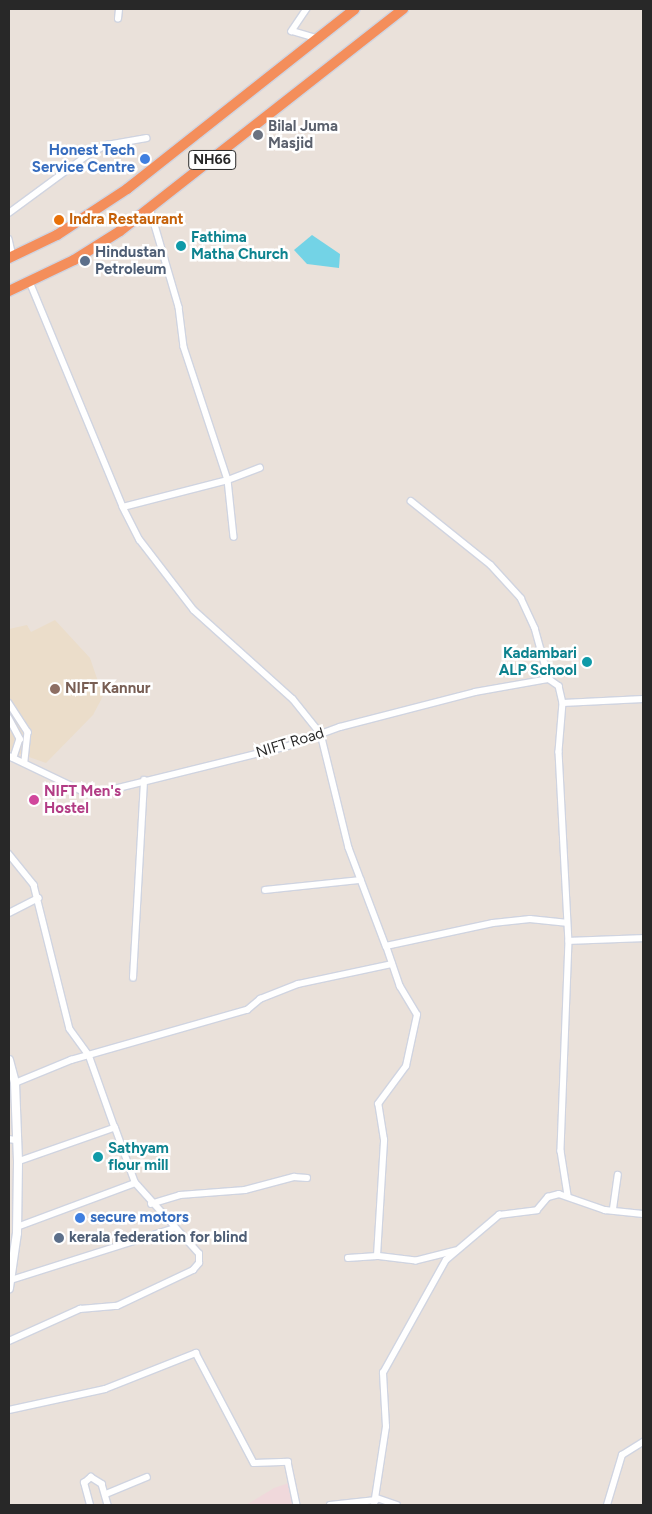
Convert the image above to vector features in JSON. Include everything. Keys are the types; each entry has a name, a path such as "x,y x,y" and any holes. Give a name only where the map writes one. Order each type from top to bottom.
{"highway":[{"name":"NH66","path":"11,258 57,235 127,189 355,9"},
{"name":"NH66","path":"9,291 30,282 96,246 150,208 403,9"}],"main road":[{"path":"9,1060 15,1083 12,1140 18,1162 17,1227 10,1284"}],"street":[{"path":"118,19 119,9"},
{"path":"307,9 292,31 317,38"},
{"path":"9,213 89,154 107,145 146,138"},
{"path":"150,208 179,307 184,347 228,480 234,537"},
{"path":"9,239 11,258"},
{"path":"30,282 123,507 140,540 194,610 293,700 321,734 360,880 392,964 417,1015 406,1066 378,1104 384,1140 377,1256"},
{"path":"123,507 228,480 260,468"},
{"path":"411,501 491,565 521,598 535,628 549,679 559,686 563,703 559,743 566,923 569,941 560,1152 568,1195"},
{"name":"NIFT Road","path":"12,757 84,792 98,793 144,780 288,746 321,734 475,692 549,679"},
{"path":"563,703 643,699"},
{"path":"9,704 28,732 25,763"},
{"path":"9,718 20,738 12,757"},
{"path":"133,978 144,780"},
{"path":"9,854 38,898 70,1029 89,1055 135,1183 151,1204 199,1254 193,1270 117,1306 80,1310 9,1341"},
{"path":"265,890 360,880"},
{"path":"9,913 38,898"},
{"path":"386,946 493,923 530,919 566,923"},
{"path":"569,941 643,938"},
{"path":"15,1083 89,1055 220,1019 298,984 392,964"},
{"path":"18,1162 115,1128"},
{"path":"613,1209 618,1175"},
{"path":"151,1204 180,1195 245,1190 294,1177 307,1178"},
{"path":"17,1227 135,1183"},
{"path":"376,1501 386,1427 383,1373 408,1336 432,1284 456,1251 500,1215 537,1210 548,1197 568,1195 594,1207 643,1214"},
{"path":"10,1284 175,1228"},
{"path":"348,1258 377,1256 416,1261 456,1251"},
{"path":"9,1410 105,1389 196,1353 254,1463 288,1462 297,1505"},
{"path":"607,1505 622,1455 643,1442"},
{"path":"106,1494 147,1477"},
{"path":"90,1505 84,1489 87,1478 96,1478 106,1494 108,1505"},
{"path":"330,1505 376,1501 397,1505"}],"shaded area":[{"name":"NIFT Kannur","path":"55,620 90,658 103,696 93,715 46,763 9,750 9,629 27,625 31,632"},
{"path":"289,1483 293,1505 246,1505 274,1488"}],"water":[{"path":"312,235 340,254 339,268 307,264 294,250"}],"place":[{"name":"Bilal Juma Masjid","path":"258,135"},
{"name":"Honest Tech Service Centre","path":"145,159"},
{"name":"Indra Restaurant","path":"59,220"},
{"name":"Fathima Matha Church","path":"181,246"},
{"name":"Hindustan Petroleum","path":"85,261"},
{"name":"Kadambari ALP School","path":"587,662"},
{"name":"NIFT Kannur","path":"55,689"},
{"name":"NIFT Men's Hostel","path":"34,800"},
{"name":"Sathyam flour mill","path":"98,1157"},
{"name":"secure motors","path":"80,1218"},
{"name":"kerala federation for blind","path":"59,1238"}]}
